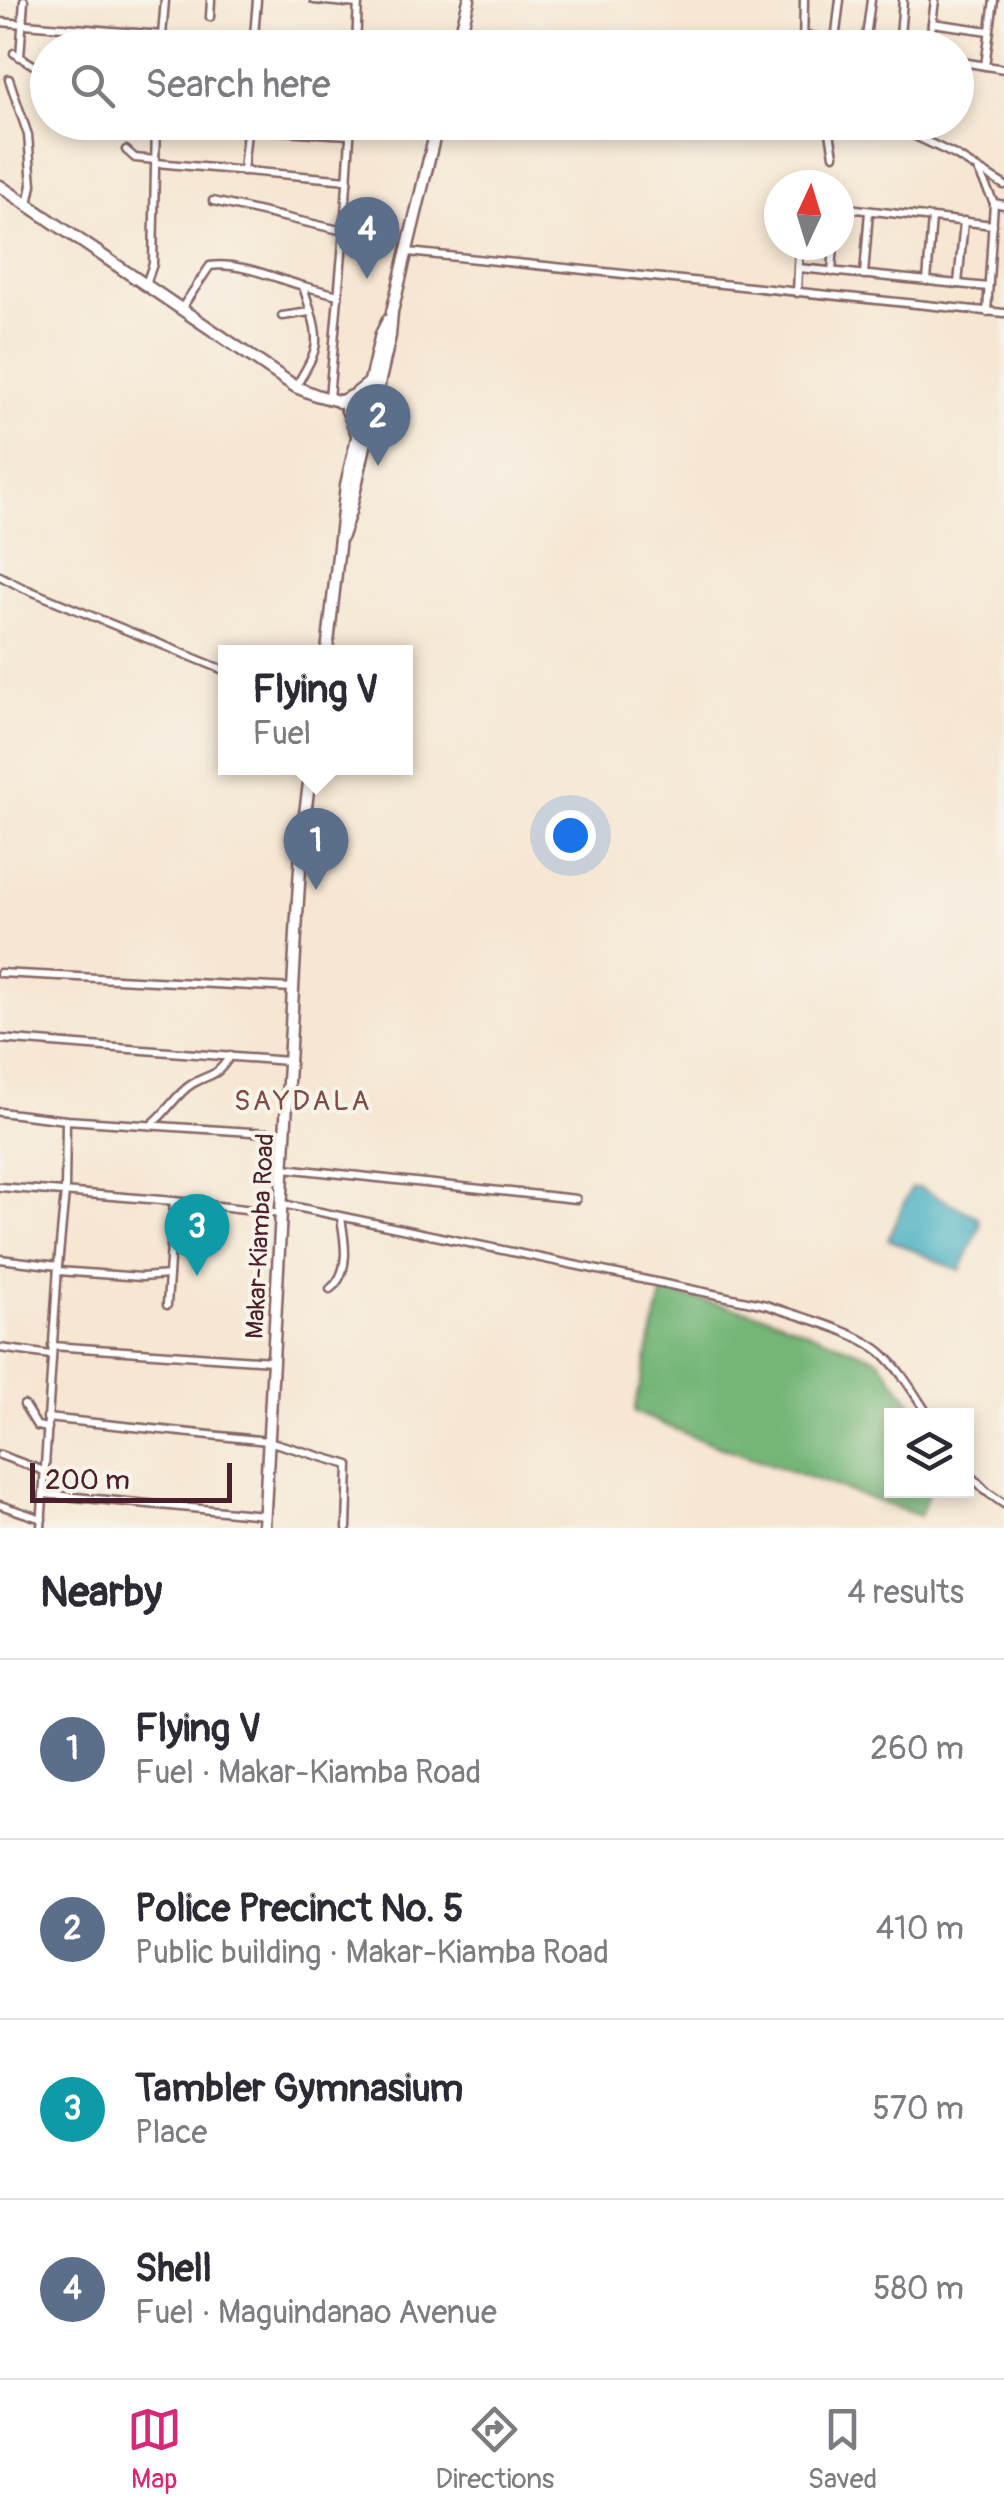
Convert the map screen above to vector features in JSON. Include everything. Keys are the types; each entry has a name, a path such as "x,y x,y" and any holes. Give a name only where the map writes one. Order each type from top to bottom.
{"main road":[{"path":"462,30 469,0"},
{"path":"328,645 342,510 358,435 390,336 392,312 434,140"},
{"path":"0,186 296,386 368,409"},
{"path":"342,536 350,512 370,382 392,312"},
{"path":"338,401 354,395 370,382"},
{"path":"338,401 358,435"},
{"name":"Makar-Kiamba Road","path":"264,1528 292,988 310,775"}],"street":[{"path":"24,0 17,55 30,63"},
{"path":"162,30 165,0"},
{"path":"210,17 212,0"},
{"path":"254,30 257,0"},
{"path":"314,0 358,2 357,30"},
{"path":"803,30 804,0"},
{"path":"836,30 840,0"},
{"path":"867,30 871,0"},
{"path":"900,30 904,0"},
{"path":"931,30 936,0"},
{"path":"984,66 994,0"},
{"path":"0,22 106,30"},
{"path":"932,23 989,31"},
{"path":"974,64 1004,69"},
{"path":"9,79 28,135 32,186 28,204"},
{"path":"146,284 153,264 156,140"},
{"path":"244,171 246,140"},
{"path":"338,401 338,295 350,140"},
{"path":"831,140 834,155"},
{"path":"925,140 1004,185"},
{"path":"126,150 135,158 156,161 348,180"},
{"path":"978,170 994,203 987,312"},
{"path":"213,201 344,231"},
{"path":"994,203 1004,205"},
{"path":"854,209 993,225"},
{"path":"864,275 869,211"},
{"path":"927,281 932,218"},
{"path":"958,284 964,221"},
{"path":"406,252 1004,314"},
{"path":"797,293 799,260"},
{"path":"832,272 833,260"},
{"path":"181,308 215,265 258,272 338,295"},
{"path":"799,268 988,288"},
{"path":"296,386 314,349 314,322 304,286"},
{"path":"282,316 310,312"},
{"path":"0,576 218,668"},
{"path":"0,973 292,988"},
{"path":"0,1039 289,1061"},
{"path":"152,1124 188,1087 216,1074 230,1056"},
{"path":"0,1112 286,1134"},
{"path":"0,1505 41,1524 65,1192 66,1120"},
{"path":"284,1168 576,1198"},
{"path":"0,1188 281,1208 766,1305 842,1332 880,1352 924,1408"},
{"path":"167,1305 174,1201"},
{"path":"330,1289 343,1273 341,1218"},
{"path":"0,1259 141,1277 169,1275"},
{"path":"0,1348 18,1352 272,1361"},
{"path":"24,1405 37,1426 48,1428"},
{"path":"48,1418 268,1441 349,1465 347,1528"},
{"path":"0,1456 44,1471"},
{"path":"974,1479 1004,1504"},
{"path":"43,1494 265,1515"}],"green space":[{"path":"663,1291 768,1316 878,1359 916,1408 884,1408 884,1498 926,1498 920,1516 696,1438 634,1412"}],"water":[{"path":"911,1188 920,1188 978,1217 980,1226 960,1271 888,1239"}],"place":[{"name":"Shell","path":"367,279"},
{"name":"Police Precinct No. 5","path":"378,466"},
{"name":"Flying V","path":"316,890"},
{"name":"Tambler Gymnasium","path":"197,1276"}],"district":[{"name":"SAYDALA","path":"303,1100"}]}
